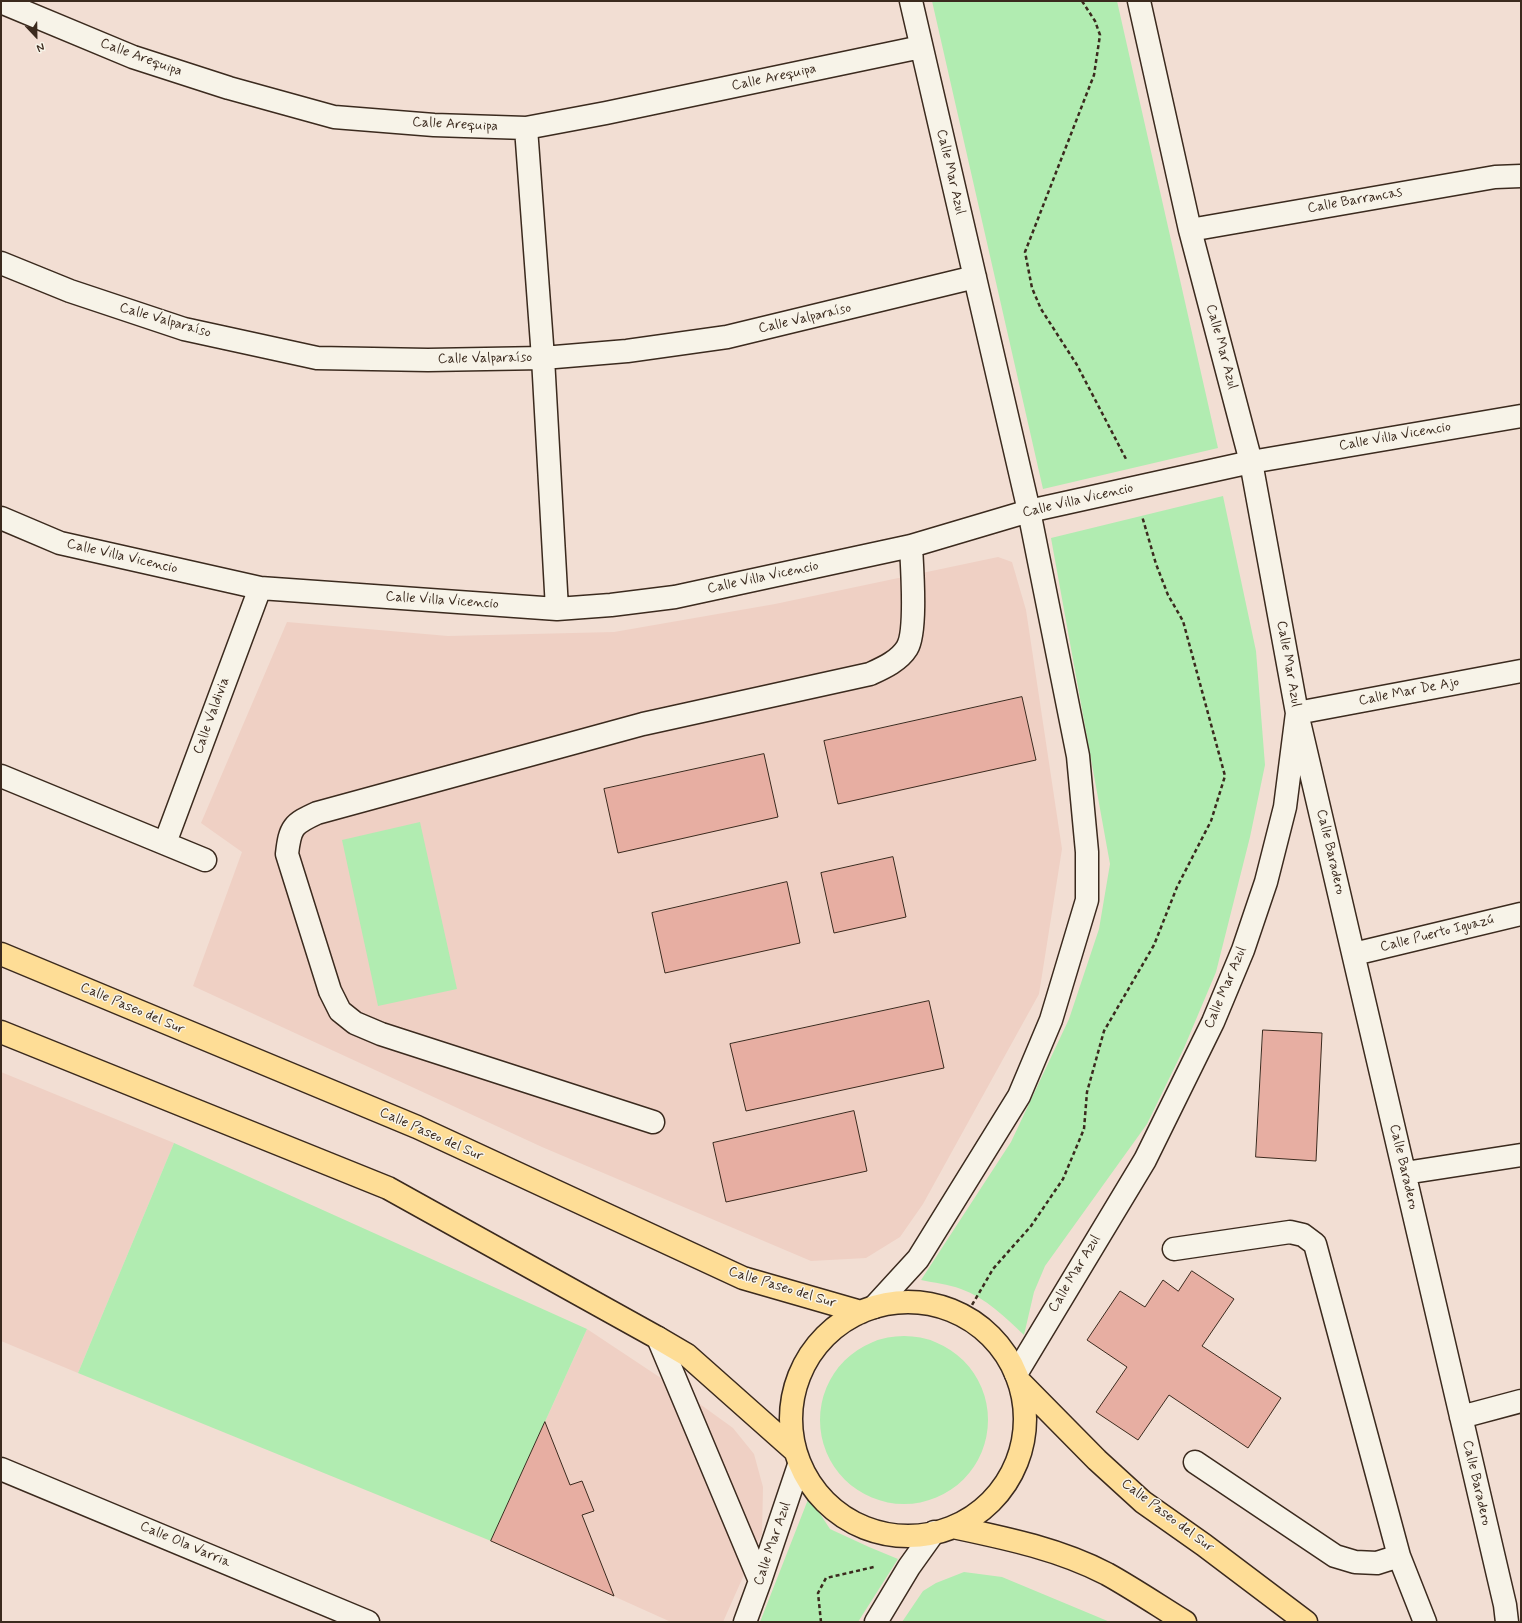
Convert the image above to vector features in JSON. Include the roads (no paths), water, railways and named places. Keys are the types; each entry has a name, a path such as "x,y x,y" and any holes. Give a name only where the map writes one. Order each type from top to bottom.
{"main road":[{"name":"Calle Paseo del Sur","path":"1,954 416,1127 743,1278 867,1309"},
{"path":"1,1032 388,1188 658,1338 687,1355 796,1457 819,1496 848,1520 882,1533 909,1536 944,1529 984,1507 1007,1480 1021,1446 1027,1424 1027,1406 1018,1378 1009,1360 989,1336 965,1317 936,1305 905,1302 867,1309 833,1329 810,1354 795,1384 790,1417 796,1457"},
{"name":"Calle Paseo del Sur","path":"1018,1378 1096,1460 1143,1502 1204,1545 1306,1622"},
{"path":"944,1529 1010,1539 1065,1557 1106,1574 1185,1622"}],"street":[{"name":"Calle Mar Azul","path":"867,1309 918,1259 1019,1096 1051,1020 1087,900 1087,852 1078,756 1029,511 911,1"},
{"name":"Calle Mar Azul","path":"1018,1378 1145,1160 1213,1022 1243,950 1266,882 1285,807 1298,713 1251,462 1190,230 1139,1"},
{"name":"Calle Arequipa","path":"1,2 133,57 229,88 334,116 434,125 526,128 606,113 922,47"},
{"path":"526,128 543,358 557,609"},
{"name":"Calle Barrancas","path":"1190,230 1495,178 1521,176"},
{"name":"Calle Valparaíso","path":"1,263 70,291 184,329 317,358 428,360 543,358 626,351 727,337 975,277"},
{"name":"Calle Villa Vicencio","path":"1,518 60,543 260,588 557,609 675,597 911,546 1029,511 1251,462 1521,416"},
{"path":"653,1122 382,1034 356,1023 340,1011 330,991 287,854 289,837 298,822 317,813 643,724 870,674 884,668 896,660 907,647 912,631 911,546"},
{"name":"Calle Valdivia","path":"165,843 260,588"},
{"name":"Calle Mar De Ajo","path":"1298,713 1521,671"},
{"name":"Calle Baradero","path":"1298,713 1505,1605 1507,1622"},
{"path":"1,776 205,860"},
{"name":"Calle Puerto Iguazú","path":"1354,954 1521,914"},
{"path":"1405,1173 1521,1155"},
{"path":"1174,1249 1290,1232 1303,1234 1315,1244 1399,1556 1425,1622"},
{"path":"658,1338 760,1581"},
{"path":"1461,1417 1521,1401"},
{"name":"Calle Mar Azul","path":"745,1622 760,1581 796,1457"},
{"path":"1195,1462 1335,1556 1355,1562 1377,1563 1399,1556"},
{"name":"Calle Ola Varria","path":"1,1469 368,1622"},
{"path":"876,1622 917,1556 944,1529"}]}
